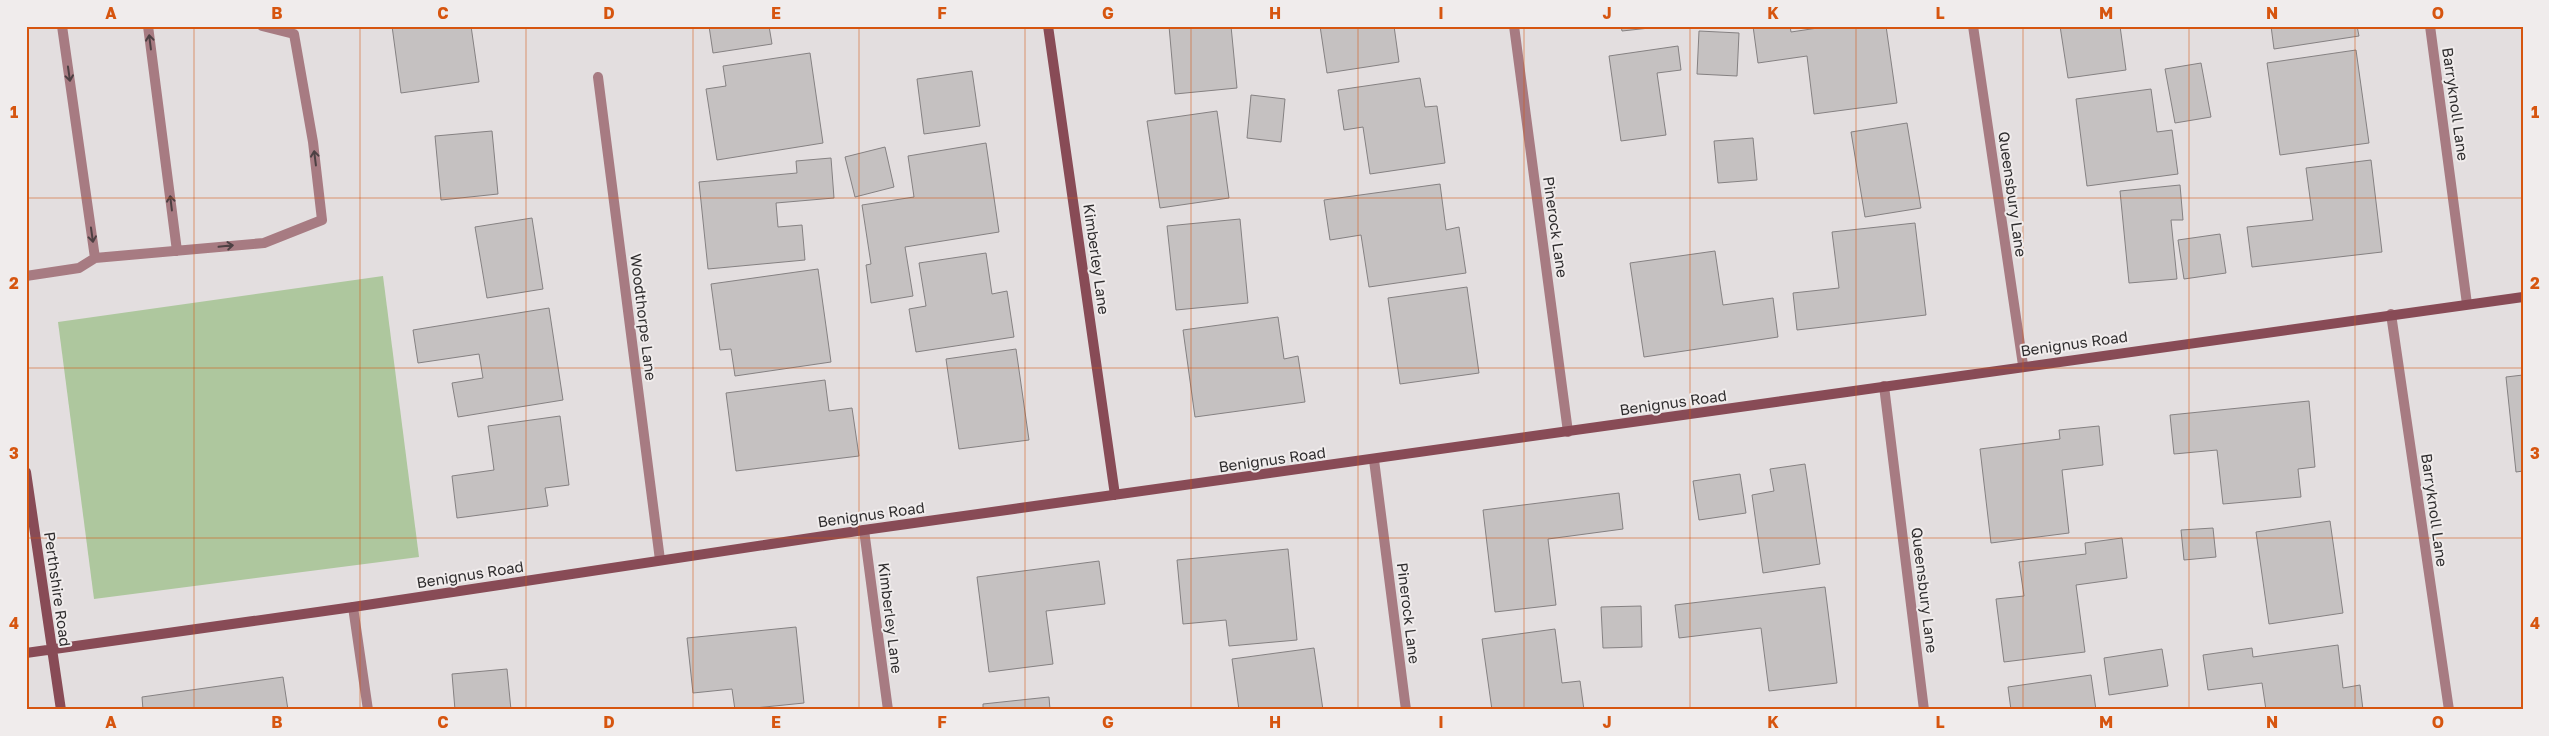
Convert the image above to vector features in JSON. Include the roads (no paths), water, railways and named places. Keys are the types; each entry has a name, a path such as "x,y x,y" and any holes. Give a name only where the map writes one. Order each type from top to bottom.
{"street":[{"path":"62,26 96,258"},
{"path":"148,26 177,251"},
{"path":"26,276 79,268 96,258 264,243 322,220 313,142 294,34 262,26"},
{"name":"Kimberley Lane","path":"1048,26 1115,495"},
{"name":"Pinerock Lane","path":"1514,26 1568,432"},
{"name":"Queensbury Lane","path":"1974,26 2023,365"},
{"name":"Barryknoll Lane","path":"2430,26 2467,304"},
{"name":"Woodthorpe Lane","path":"598,77 660,560"},
{"name":"Benignus Road","path":"26,653 353,607 864,530 1374,460 2023,365 2523,296"},
{"name":"Barryknoll Lane","path":"2391,314 2449,710"},
{"name":"Queensbury Lane","path":"1884,386 1924,710"},
{"name":"Pinerock Lane","path":"1374,460 1406,710"},
{"name":"Perthshire Road","path":"26,472 60,710"},
{"name":"Kimberley Lane","path":"864,530 888,710"},
{"path":"353,607 368,710"}]}
